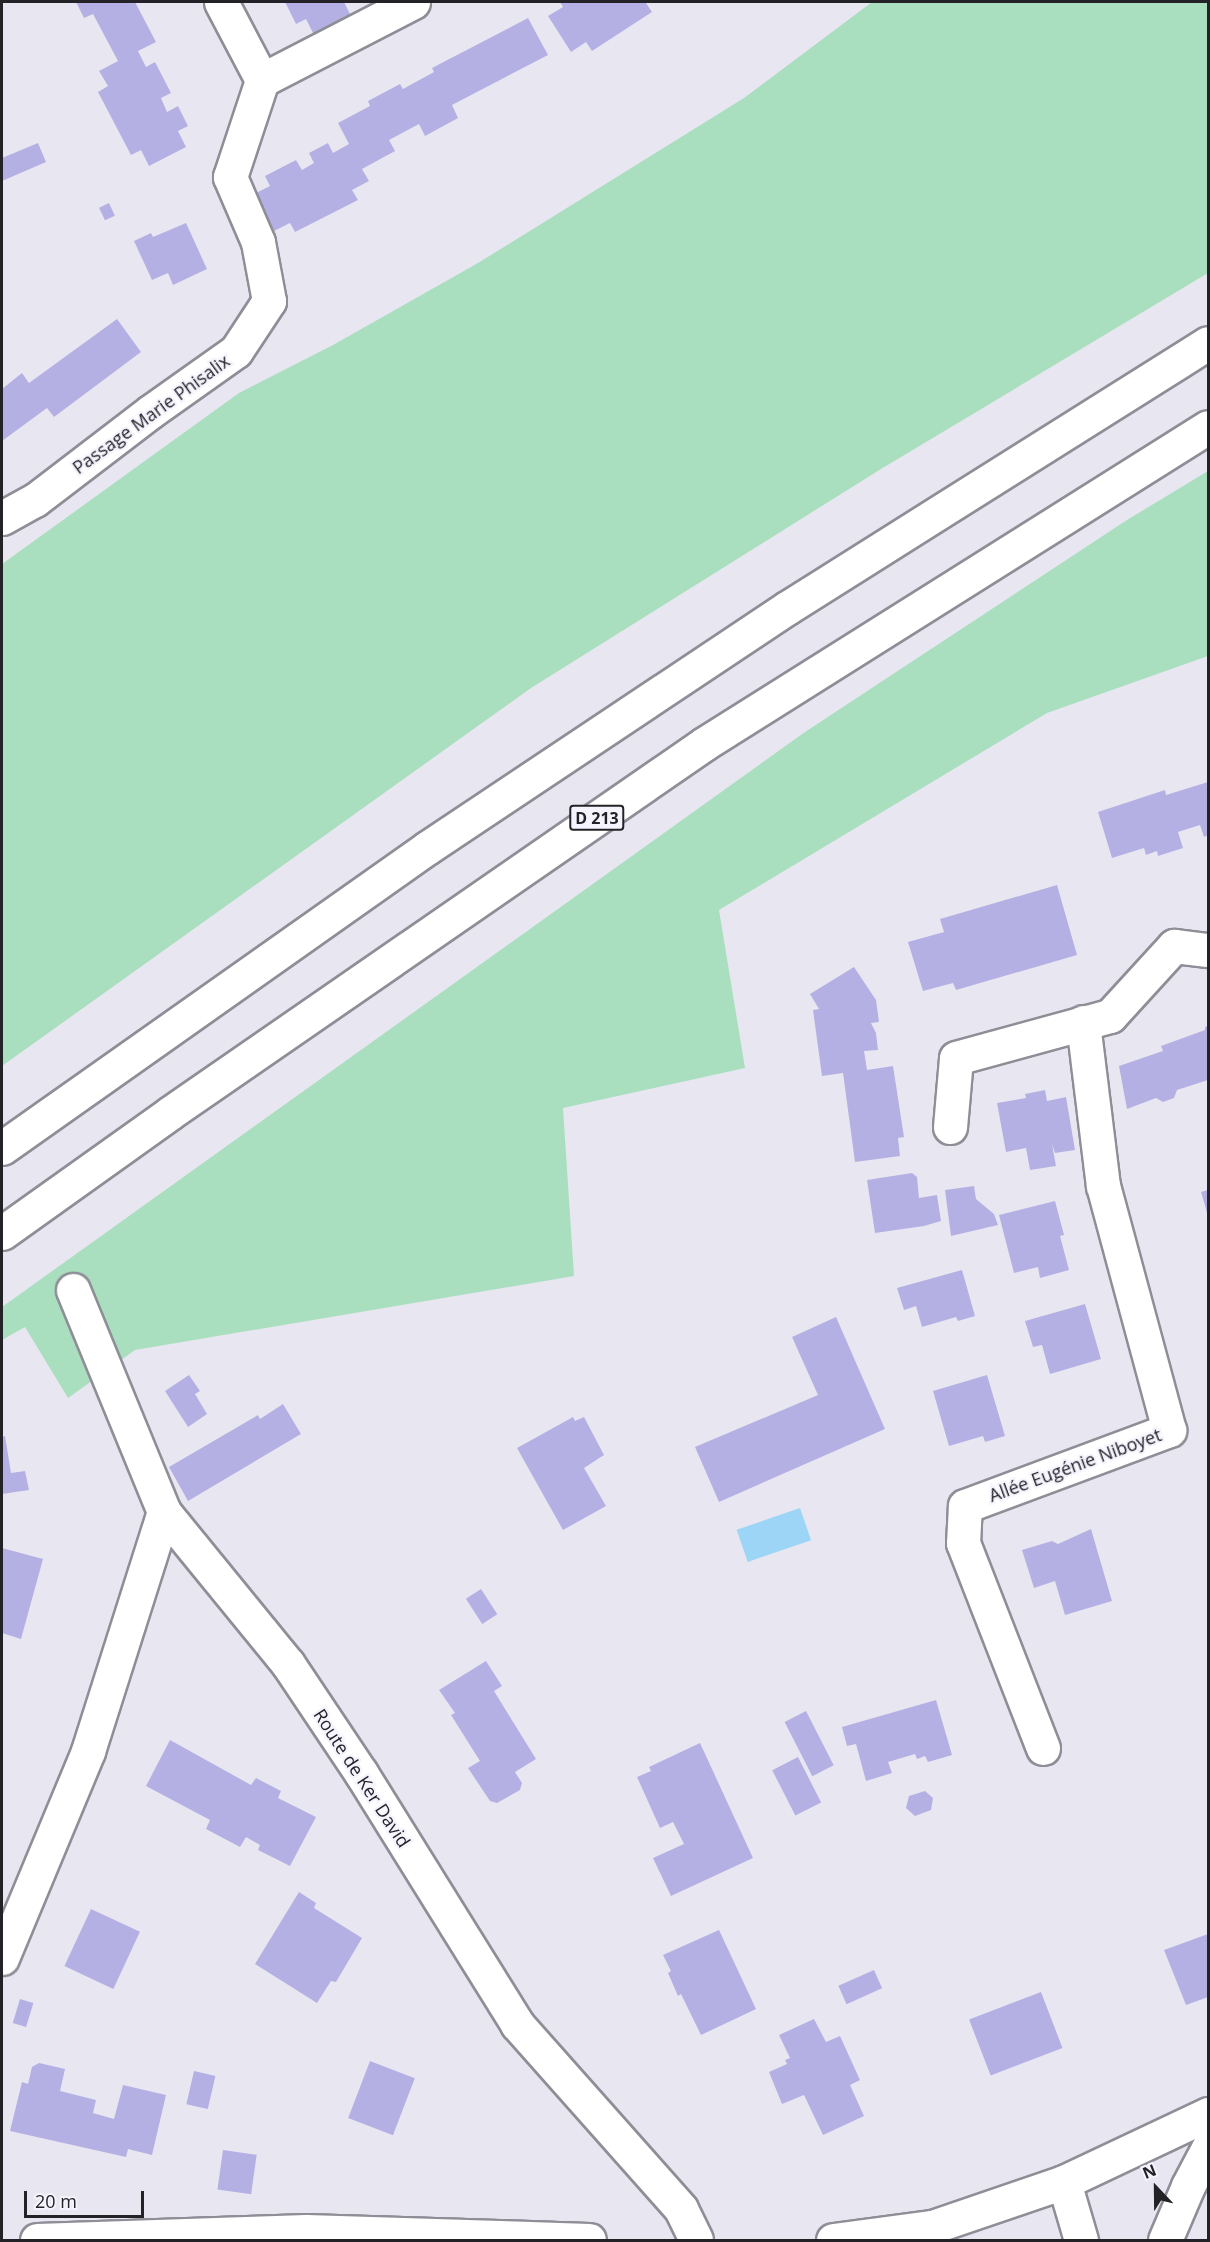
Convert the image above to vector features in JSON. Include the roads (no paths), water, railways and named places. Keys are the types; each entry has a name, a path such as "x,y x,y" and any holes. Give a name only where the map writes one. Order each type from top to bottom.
{"main road":[{"path":"221,2 262,80 413,2"},
{"name":"Passage Marie Phisalix","path":"2,518 35,500 150,412 236,351 269,301 258,242 230,177 262,80"},
{"path":"2,1148 427,848 777,615 1209,344"},
{"name":"D 213","path":"2,1233 179,1106 704,744 1209,427"},
{"path":"950,1127 956,1058 1110,1016 1174,946 1209,950"},
{"name":"Allée Eugénie Niboyet","path":"1043,1748 963,1543 965,1506 1170,1430 1103,1186 1083,1022"},
{"name":"Route de Ker David","path":"73,1290 164,1512 288,1664 361,1773 517,2024 681,2209 696,2241"},
{"path":"2,1958 88,1751 164,1512"},
{"path":"833,2241 932,2227 1064,2182 1209,2114"},
{"path":"1165,2241 1188,2186 1209,2148"},
{"path":"1064,2182 1081,2241"},
{"path":"37,2241 217,2237 306,2231 589,2241"}],"water":[{"path":"800,1508 811,1540 748,1562 737,1530"}]}
